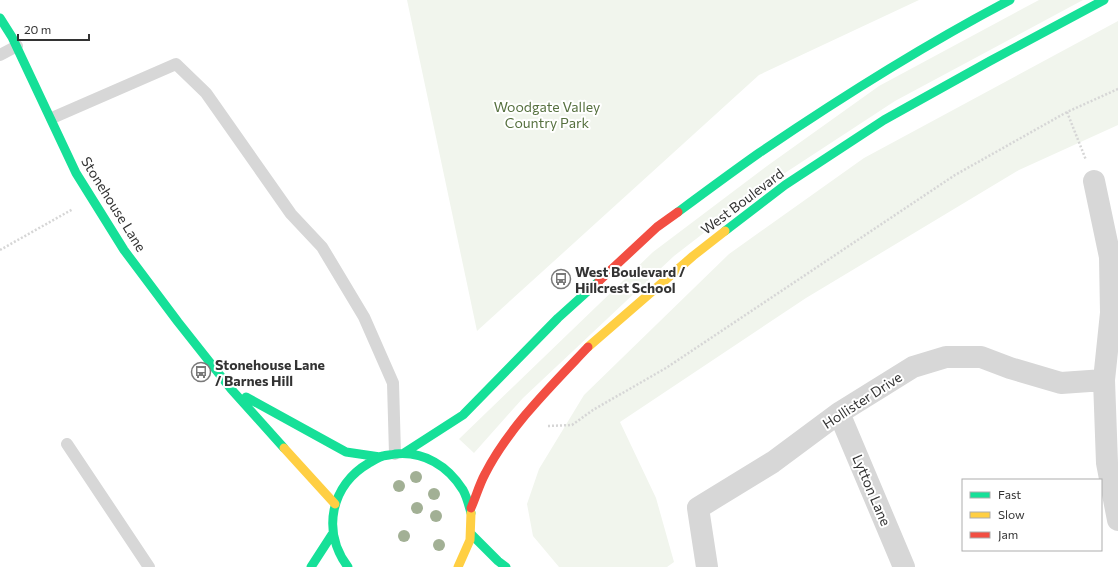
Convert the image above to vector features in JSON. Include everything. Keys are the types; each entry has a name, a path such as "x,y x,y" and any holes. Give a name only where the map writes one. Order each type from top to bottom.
{"main road":[{"name":"West Boulevard","path":"400,454 463,415 558,318 657,227 759,153 862,86 968,22 1010,0"},
{"name":"West Boulevard","path":"471,508 484,474 507,439 527,414 588,347 693,256 785,185 884,120 1104,0"},
{"name":"Stonehouse Lane","path":"0,18 17,46 52,118 76,173 124,250 231,389 335,504"},
{"name":"Stonehouse Lane","path":"231,389 346,452 380,457"},
{"path":"348,567 337,548 333,533 335,504 342,489 352,475 364,464 380,457 400,454 420,456 434,461 458,480 466,494 471,508 473,522 472,535 469,547 458,567"},
{"path":"311,567 333,533"},
{"path":"472,535 506,567"}],"street":[{"path":"1094,181 1114,255 1111,313 1104,380 1107,463 1118,520"},
{"name":"Hollister Drive","path":"707,567 698,508 773,462 840,414 913,367 946,357 981,357 1010,368 1062,383 1104,380"},
{"name":"Lytton Lane","path":"840,414 904,567"}],"lane":[{"path":"0,55 17,46"},
{"path":"52,118 176,64 206,93 291,214 322,247 364,317 393,383 400,454"},
{"path":"67,444 149,567"}],"path":[{"path":"527,414 545,426 572,425 593,410 666,368 955,175 1067,112 1118,89"},
{"path":"1067,112 1094,181"},
{"path":"0,250 92,199"}],"green space":[{"name":"Woodgate Valley Country Park","path":"407,0 919,0 759,75 477,331"},
{"path":"1039,0 1083,0 895,101 762,188 674,256 523,398 474,453 459,439 653,252 767,166 879,86"},
{"path":"1118,21 1118,125 1019,170 806,298 620,422 656,498 674,562 667,567 559,567 533,536 527,504 539,469 584,395 729,254 864,158"}],"traffic: fast":[{"path":"678,212 759,153 851,92 946,35 1010,0"},
{"path":"725,231 785,185 884,120 1104,0"},
{"path":"0,18 12,37 76,173 124,250 231,389 284,448"},
{"path":"404,453 463,415 558,318 599,281"},
{"path":"246,397 346,452 380,457"},
{"path":"348,567 340,553 335,539 333,524 334,510 346,483 356,472 379,457 395,454 416,455 443,467 457,481 463,490 471,513"},
{"path":"311,567 333,533"},
{"path":"472,535 506,567"}],"traffic: slow":[{"path":"588,347 693,256 725,231"},
{"path":"284,448 335,504"},
{"path":"458,567 470,540 471,513"}],"traffic: jam":[{"path":"599,281 657,227 678,212"},
{"path":"471,508 485,474 518,423 588,347"}],"place":[{"name":"West Boulevard / Hillcrest School","path":"561,279"},
{"name":"Stonehouse Lane / Barnes Hill","path":"201,372"}]}
